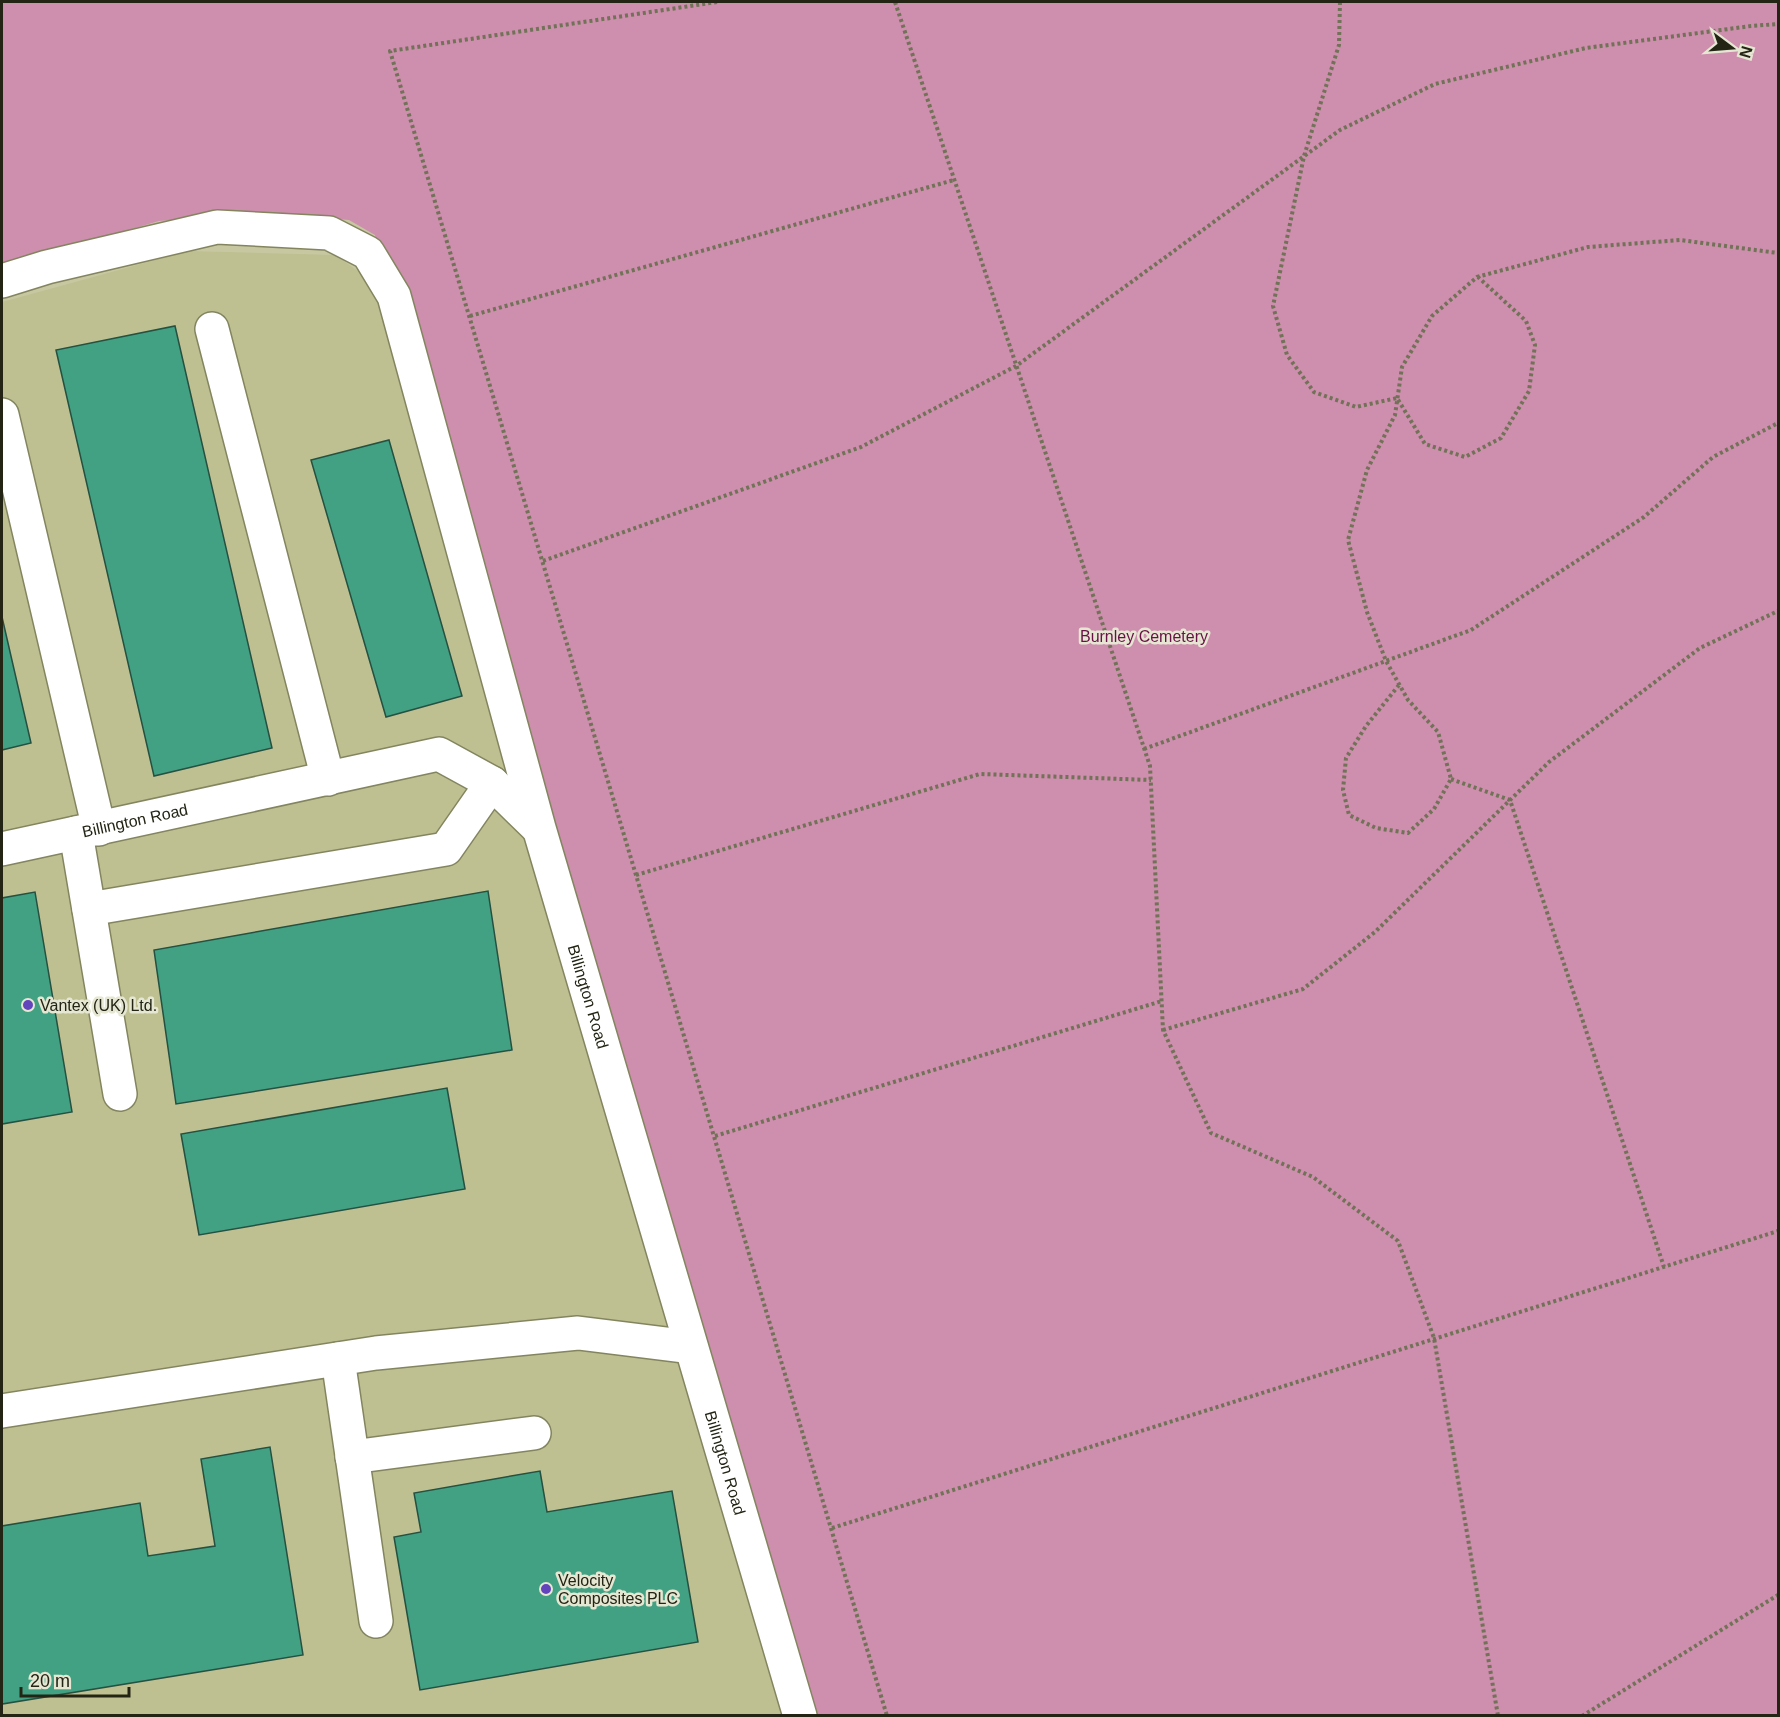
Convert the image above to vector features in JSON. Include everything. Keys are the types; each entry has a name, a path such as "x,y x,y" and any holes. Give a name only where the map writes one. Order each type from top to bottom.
{"street":[{"path":"2,281 47,267 217,227 329,233 368,252 394,296 538,828"},
{"path":"212,329 328,779"},
{"path":"2,415 88,831 89,909 120,1094"},
{"name":"Billington Road","path":"2,849 439,754 492,783 538,828 800,1716"},
{"path":"89,909 446,849 492,783"},
{"path":"2,1411 338,1359 578,1333 692,1347"},
{"path":"338,1359 376,1622"},
{"path":"352,1457 534,1433"}],"path":[{"path":"717,2 390,51 887,1716"},
{"path":"895,2 1150,766 1163,1030 1211,1133 1313,1177 1398,1241 1434,1338 1498,1716"},
{"path":"1340,2 1340,45 1304,156 1273,306 1287,355 1314,392 1356,407 1397,398"},
{"path":"543,561 861,447 1016,366 1340,130 1435,84 1586,48 1779,24"},
{"path":"470,316 954,180"},
{"path":"1399,685 1366,726 1346,758 1343,790 1349,814 1376,828 1408,833 1434,809 1451,779 1438,732 1408,700 1386,661 1367,612 1348,540 1367,470 1395,415 1402,367 1432,316 1477,277 1588,247 1680,240 1779,253"},
{"path":"1397,398 1425,444 1465,457 1501,438 1529,391 1535,345 1526,321 1477,277"},
{"path":"1144,750 1471,630 1644,517 1713,457 1779,423"},
{"path":"1163,1030 1304,989 1375,932 1549,762 1700,648 1779,611"},
{"path":"636,875 980,774 1150,780"},
{"path":"1451,779 1510,801"},
{"path":"1510,801 1664,1267"},
{"path":"714,1137 1162,1001"},
{"path":"832,1528 1779,1231"},
{"path":"1582,1716 1779,1595"}],"shaded area":[{"path":"188,251 335,255 394,296 800,1715 2,1716 2,302"}],"green space":[{"name":"Burnley Cemetery","path":"2,2 1778,2 1778,1715 800,1715 375,235 349,220 265,213 159,221 2,267"}],"building":[{"path":"175,326 272,748 154,776 56,350"},
{"path":"389,440 462,696 386,717 311,460"},
{"path":"2,617 31,743 2,750"},
{"path":"488,891 512,1050 176,1104 154,950"},
{"name":"Vantex (UK) Ltd.","path":"35,892 72,1112 2,1124 2,898"},
{"path":"447,1088 465,1189 199,1235 181,1134"},
{"path":"270,1447 303,1655 2,1704 2,1526 140,1503 148,1556 215,1546 201,1459"},
{"name":"Velocity Composites PLC","path":"540,1471 547,1512 672,1491 698,1642 420,1690 394,1537 421,1532 414,1493"}],"place":[{"name":"Vantex (UK) Ltd.","path":"28,1005"},
{"name":"Velocity Composites PLC","path":"546,1589"}]}
